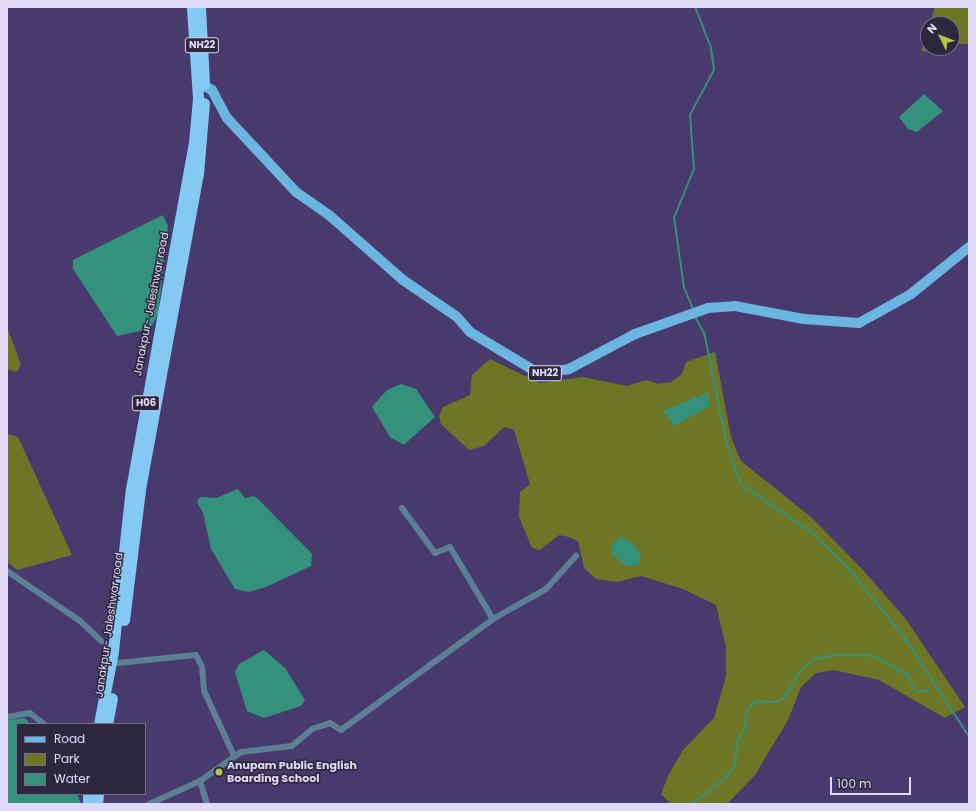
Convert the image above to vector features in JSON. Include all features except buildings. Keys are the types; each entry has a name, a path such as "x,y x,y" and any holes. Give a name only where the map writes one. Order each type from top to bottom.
{"highway":[{"name":"Janakpur- Jaleshwar road","path":"99,723 113,651 131,489 190,172 200,82 192,7"},
{"name":"Janakpur- Jaleshwar road","path":"107,723 118,663 140,489 199,167 200,7"}],"main road":[{"name":"NH22","path":"200,82 212,90 227,118 296,192 329,215 403,280 457,317 470,332 538,373 569,369 635,334 708,308 735,306 804,319 859,323 911,294 969,247"}],"street":[{"path":"402,508 435,553 450,547 492,619"},
{"path":"149,804 200,781 234,756 292,746 312,729 330,723 341,730 492,619 546,589 576,556"},
{"path":"7,571 80,621 113,651"},
{"path":"118,663 196,655 202,667 204,690 234,756"},
{"path":"7,717 30,713 43,723"},
{"path":"200,781 208,804"}],"green space":[{"path":"935,7 969,7 969,44 960,44 960,16 932,16"},
{"path":"7,327 21,365 17,372 7,369"},
{"path":"715,352 731,437 741,461 811,517 863,570 905,618 965,707 945,718 879,680 834,670 816,673 801,687 788,720 755,775 727,804 671,804 661,794 668,776 683,750 714,718 726,676 726,647 716,605 683,589 641,576 617,582 596,579 584,568 578,541 569,537 559,535 540,550 532,548 519,517 520,492 530,484 514,430 504,427 484,446 469,450 441,424 439,416 443,407 470,395 472,375 490,359 540,383 583,377 627,386 646,380 658,384 671,382 682,374 686,362"},
{"path":"7,434 18,437 72,555 17,570 7,562"}],"water":[{"path":"924,94 943,111 917,132 908,129 899,117"},
{"path":"163,215 168,226 158,315 150,329 117,336 73,269 73,260"},
{"path":"401,384 416,389 435,417 404,445 390,437 372,407 387,390"},
{"path":"709,392 709,406 675,426 663,411"},
{"path":"238,489 245,498 254,496 258,499 312,554 311,566 266,587 249,592 235,589 211,549 203,513 197,502 200,497 216,498"},
{"path":"621,536 635,546 641,557 639,565 626,566 612,554 612,545"},
{"path":"264,650 285,668 305,700 301,706 264,718 247,711 235,672 239,664"},
{"path":"25,718 29,723 16,723 16,795 77,795 81,804 7,804 7,720"}],"waterway":[{"path":"693,309 684,288 674,218 694,169 690,115 714,70 711,48 695,7"},
{"path":"695,316 705,334 726,439 741,484 810,531 846,565 905,638 969,736"},
{"path":"692,804 725,778 735,765 737,741 745,728 746,713 751,706 757,701 777,702 784,698 801,670 815,659 835,655 874,656 908,676 917,692 929,690"}],"place":[{"name":"Anupam Public English Boarding School","path":"219,772"}]}
